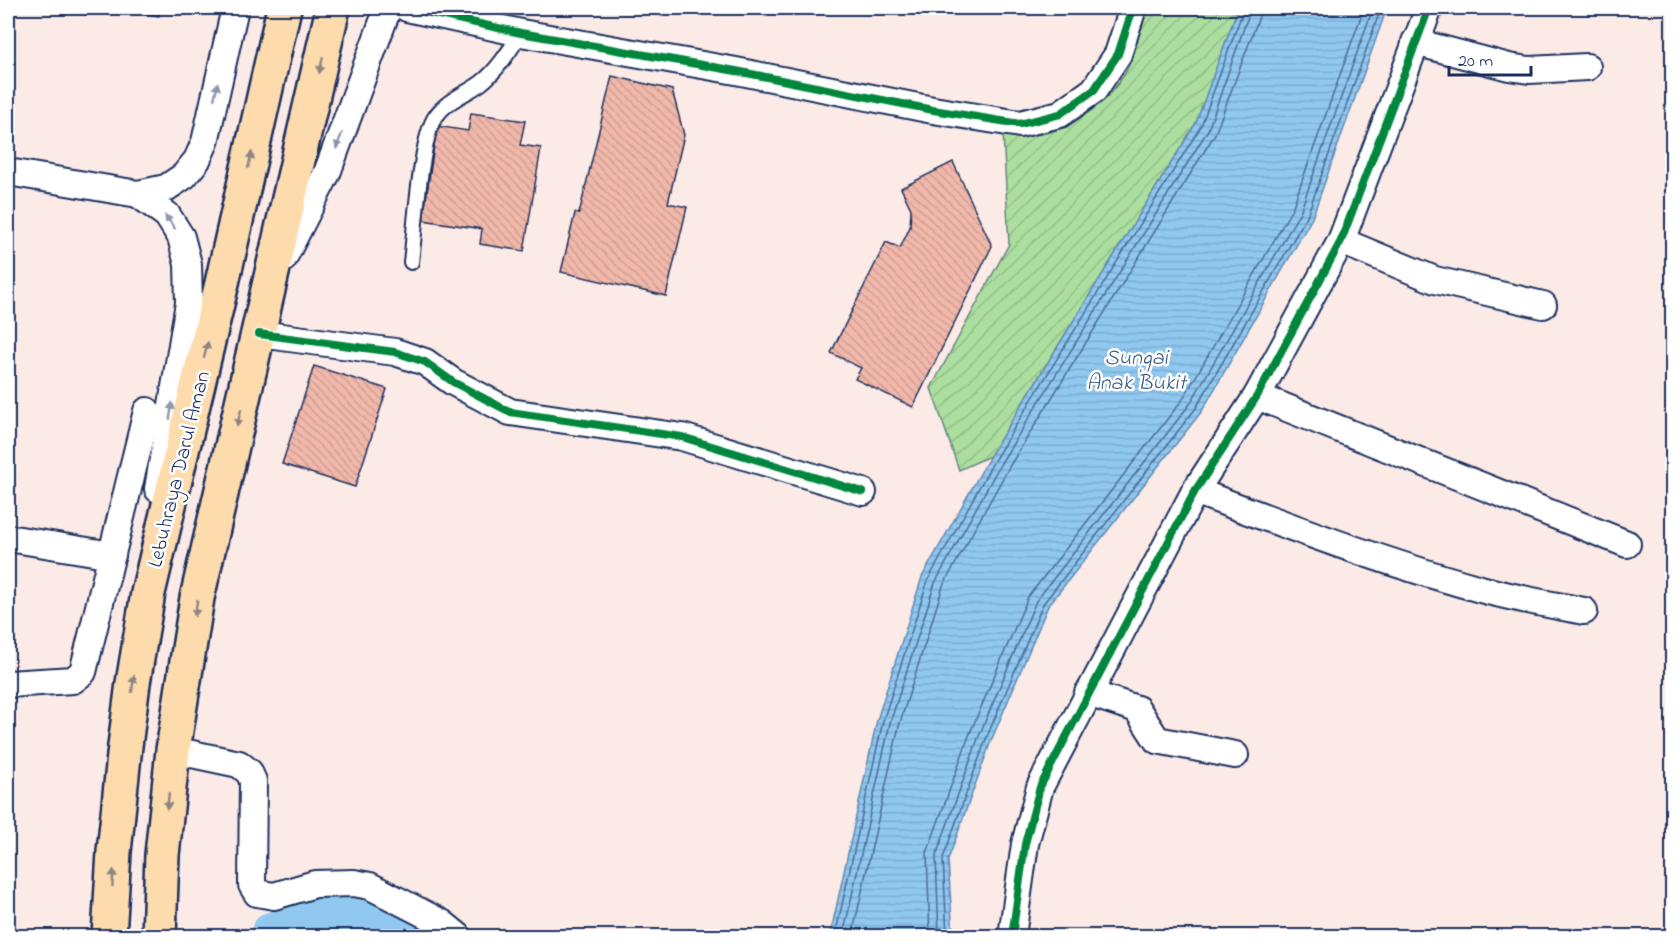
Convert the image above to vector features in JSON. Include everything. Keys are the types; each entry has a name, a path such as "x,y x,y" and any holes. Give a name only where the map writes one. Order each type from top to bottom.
{"highway":[{"name":"Lebuhraya Darul Aman","path":"109,936 114,852 125,746 148,593 220,295 283,8"},
{"path":"159,936 162,855 173,750 197,598 333,8"}],"street":[{"path":"8,172 138,194 166,188 184,176 197,160 205,142 235,8"},
{"path":"268,287 327,173 388,8"},
{"path":"407,8 521,33 736,71 933,110 1020,124 1060,114 1094,90 1118,54 1133,8"},
{"path":"1012,936 1025,843 1040,787 1195,491 1257,396 1341,241 1429,8"},
{"path":"1415,42 1529,70 1587,67"},
{"path":"138,194 167,215 181,237 189,273 189,303 146,566 148,593"},
{"path":"1341,241 1435,280 1543,305"},
{"path":"259,334 395,352 425,362 453,382 510,412 682,437 863,492"},
{"path":"1257,396 1627,544"},
{"path":"8,684 74,681 83,672 147,411"},
{"path":"1195,491 1332,543 1421,571 1479,588 1584,611"},
{"path":"8,538 112,555"},
{"path":"1088,693 1137,709 1157,740 1235,755"},
{"path":"173,750 238,764 249,772 253,781 252,885 257,893 274,896 315,884 354,882 370,886 441,923 458,936"}],"lane":[{"path":"411,262 425,149 435,117 454,99 482,82 505,56 521,33"}],"green space":[{"path":"1143,8 1238,8 1196,123 990,456 959,470 931,388 1009,244 1003,133 1029,135 1045,133 1074,122 1099,104 1120,81 1128,67 1136,48"}],"water":[{"name":"Sungai Anak Bukit","path":"1238,8 1387,8 1312,218 1202,411 1048,606 991,741 948,860 953,936 830,936 877,720 922,577 990,456 1196,123"}],"building":[{"path":"113,8 161,8 159,16"},
{"path":"612,76 672,90 684,135 668,203 687,207 666,296 561,272 575,213 579,214"},
{"path":"471,113 525,121 520,145 541,148 524,251 480,244 482,229 423,220 437,126 468,131"},
{"path":"953,162 992,246 913,407 855,379 861,368 831,353 886,242 900,248 910,227 911,209 901,188"},
{"path":"314,366 387,389 355,487 282,464"}],"waterway":[{"path":"275,936 328,916 416,928 425,936"}],"cycle path":[{"path":"407,8 521,33 736,71 933,110 1020,124 1060,114 1094,90 1118,54 1133,8"},
{"path":"1012,936 1025,844 1040,787 1195,491 1257,396 1341,241 1429,8"},
{"path":"259,334 395,352 425,362 453,382 510,412 682,437 863,492"}]}
